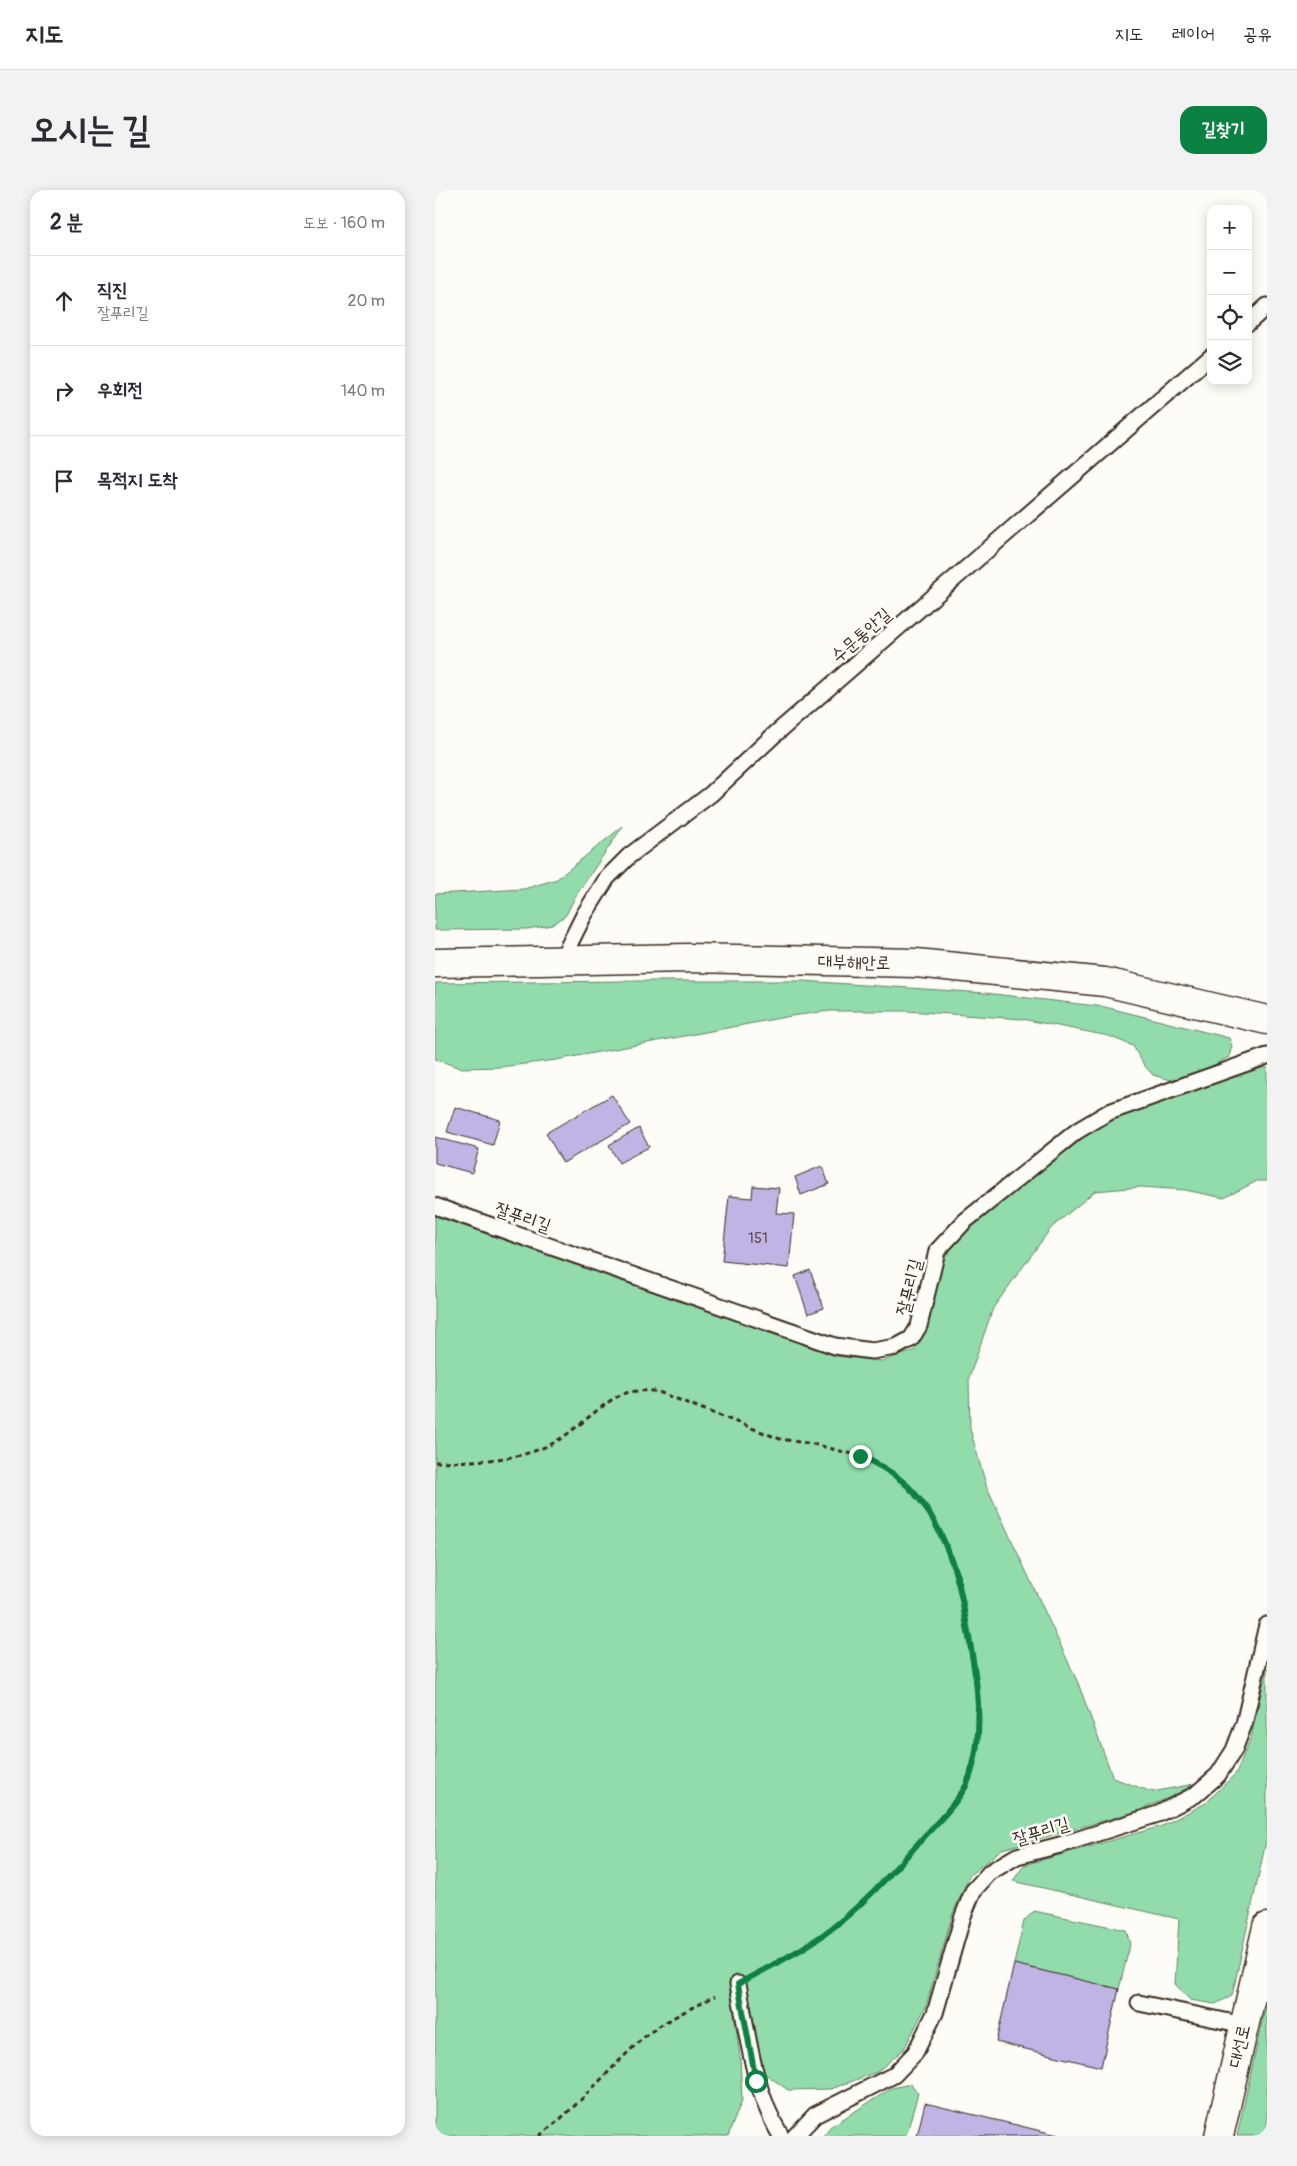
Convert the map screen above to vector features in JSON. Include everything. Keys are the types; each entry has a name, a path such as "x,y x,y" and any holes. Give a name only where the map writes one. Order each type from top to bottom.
{"street":[{"name":"대부해안로","path":"435,963 688,958 916,963 1105,982 1267,1020"},
{"name":"대선로","path":"1219,2136 1267,1927"}],"lane":[{"path":"1252,319 1267,306"},
{"name":"수문통안길","path":"561,961 584,914 607,878 629,856 711,794 773,736 1207,359"},
{"name":"잘푸리길","path":"435,1206 835,1346 872,1351 896,1346 911,1339 919,1326 937,1251 965,1221 1077,1131 1109,1112 1267,1056"},
{"name":"잘푸리길","path":"795,2136 815,2115 894,2075 915,2053 935,2013 963,1916 973,1891 990,1872 1017,1856 1060,1845 1158,1814 1195,1795 1218,1775 1234,1750 1243,1724 1267,1625"},
{"path":"738,1984 756,2081 767,2111 781,2136"},
{"path":"1139,2003 1244,2025"}],"path":[{"path":"435,1462 507,1459 528,1454 550,1445 577,1428 613,1399 633,1392 656,1392 780,1439 837,1449 881,1466 904,1482 916,1495 939,1530 958,1576 976,1681 978,1727 975,1757 966,1785 947,1811 888,1877 849,1915 821,1936 685,2012 644,2038 539,2136"}],"green space":[{"path":"623,826 575,897 566,915 552,925 527,929 435,930 435,894 524,889 557,879"},
{"path":"803,981 985,993 1105,1007 1229,1038 1232,1046 1229,1057 1202,1071 1171,1080 1153,1075 1144,1065 1133,1046 1109,1036 1022,1019 907,1011 830,1011 791,1016 556,1060 501,1067 460,1068 435,1059 435,983"},
{"path":"1267,1067 1267,1181 1257,1181 1224,1198 1185,1190 1141,1187 1095,1191 1051,1228 993,1308 969,1378 970,1429 986,1485 1078,1683 1113,1778 1152,1792 1194,1784 1173,1796 1135,1812 1002,1849 970,1875 953,1913 926,2006 904,2049 877,2072 831,2089 788,2090 764,2073 745,1990 732,1997 740,2057 742,2100 728,2136 435,2136 435,1216 836,1356 882,1361 914,1351 926,1331 933,1294 946,1252 976,1220 1093,1128 1133,1111 1236,1075"},
{"path":"1267,1668 1267,1837 1232,1996 1215,2004 1190,2000 1175,1984 1179,1919 1013,1881 1024,1865 1162,1826 1206,1803 1236,1773 1251,1737"},
{"path":"1034,1911 1126,1930 1130,1944 1119,1989 1014,1964 1024,1921"},
{"path":"1267,1999 1267,2136 1237,2136"},
{"path":"911,2084 918,2093 906,2136 824,2136 830,2127 892,2088"}],"building":[{"path":"612,1095 630,1124 563,1163 546,1133"},
{"path":"455,1107 500,1120 493,1145 447,1132"},
{"path":"639,1128 649,1147 619,1163 609,1145"},
{"path":"435,1137 479,1149 472,1173 435,1163"},
{"path":"822,1166 829,1184 801,1195 795,1177"},
{"path":"753,1186 779,1188 776,1213 794,1214 789,1268 722,1261 729,1196 752,1198"},
{"path":"810,1270 824,1308 808,1314 795,1276"},
{"path":"1014,1964 1119,1989 1101,2067 996,2042"},
{"path":"925,2103 1062,2136 917,2136"}],"route":[{"path":"756,2081 738,1984 821,1936 849,1915 888,1877 947,1811 966,1785 975,1757 978,1727 976,1681 958,1576 939,1530 921,1502 904,1482 881,1466 860,1456"}]}
